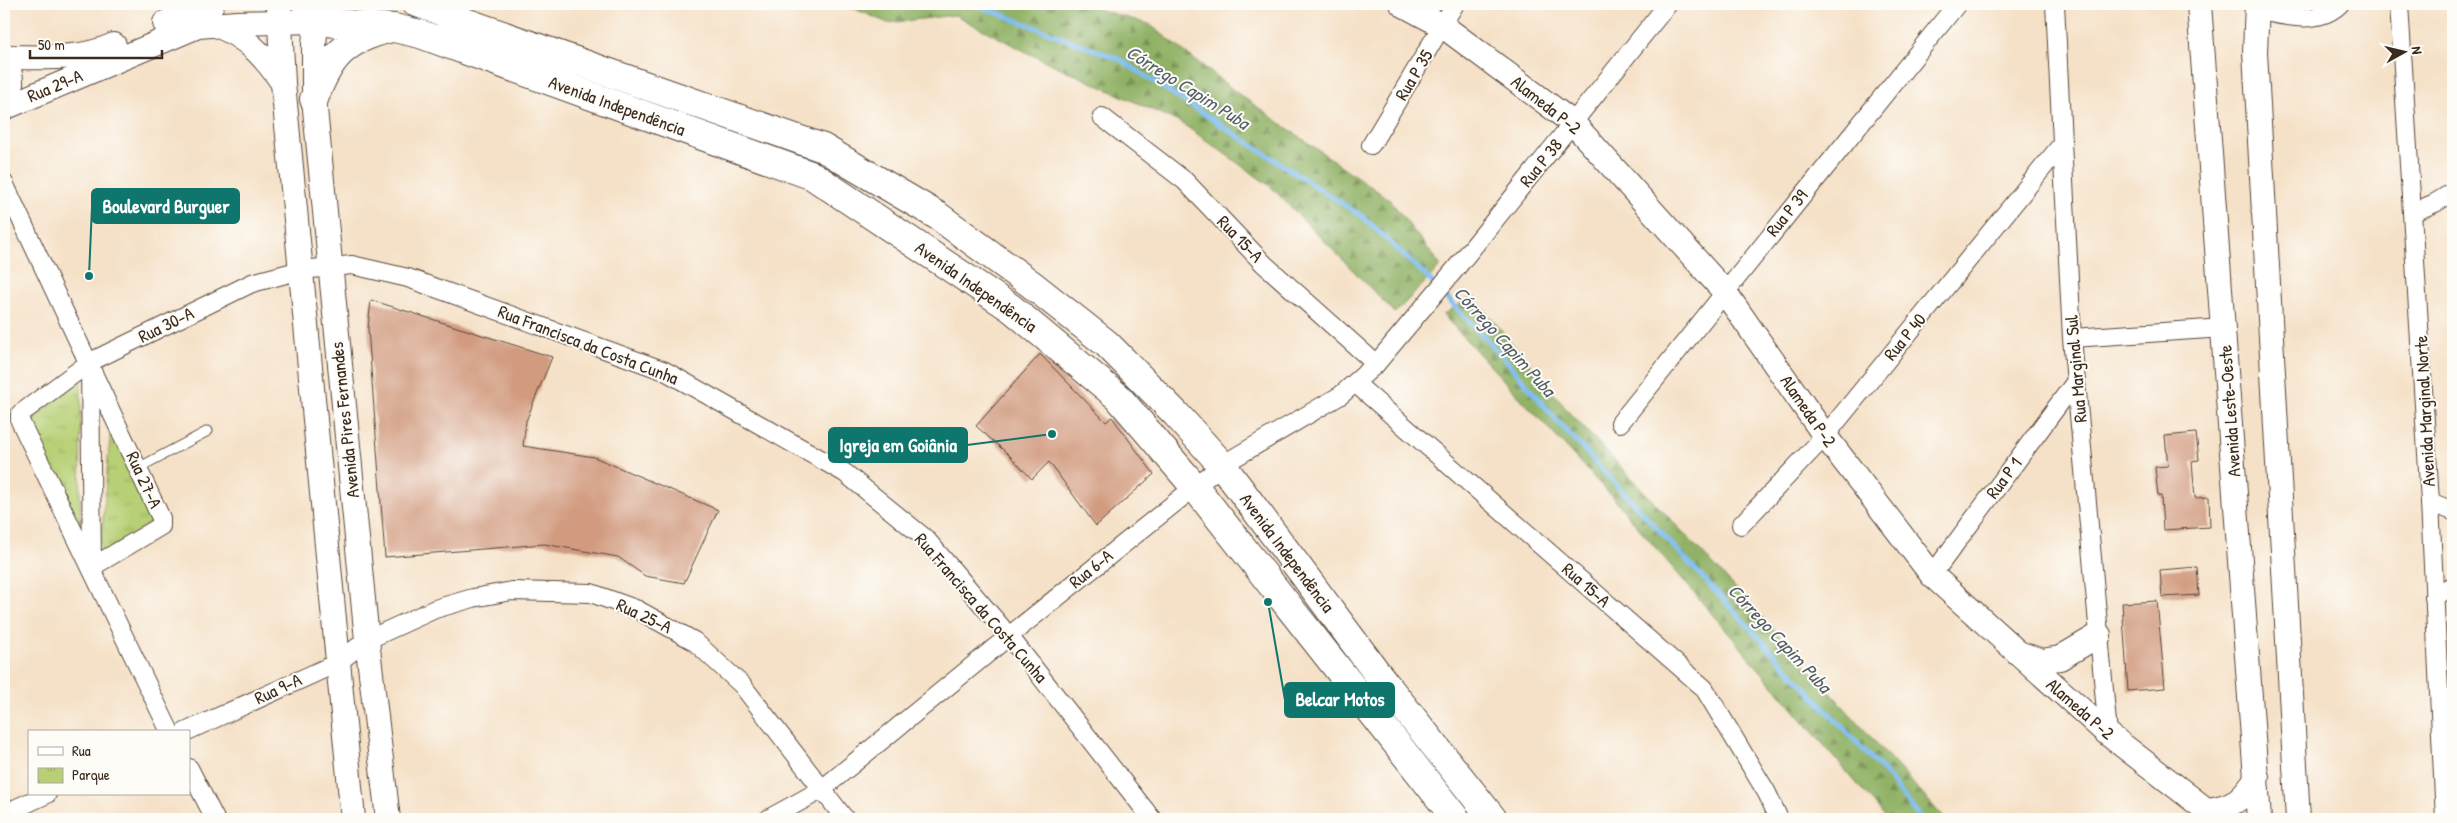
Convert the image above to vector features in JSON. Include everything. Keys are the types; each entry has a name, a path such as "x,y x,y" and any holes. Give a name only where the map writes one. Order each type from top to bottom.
{"main road":[{"name":"Avenida Independência","path":"414,4 441,10 823,148 938,216 1032,284 1107,344 1176,414 1222,465 1380,677 1493,819"},
{"name":"Alameda P-2","path":"1402,4 1443,26 1574,123 1724,291 1825,436 1932,575 2016,653 2108,734 2213,815"},
{"name":"Avenida Leste-Oeste","path":"2199,4 2259,819"},
{"path":"2257,7 2255,52 2298,819"},
{"name":"Avenida Independência","path":"279,12 313,9 426,36 813,176 1011,308 1118,397 1194,486 1456,819"},
{"name":"Avenida Pires Fernandes","path":"313,9 314,99 367,640 388,819"},
{"path":"4,57 71,57 92,54 209,10 255,48 283,83"},
{"name":"Rua 29-A","path":"4,108 182,31 209,10 279,12"},
{"name":"Avenida Pires Fernandes","path":"279,12 283,83 353,819"},
{"path":"314,99 327,68 342,50 365,36 394,28"},
{"path":"4,62 8,68 12,84 4,103"},
{"path":"813,176 823,148"},
{"path":"2016,653 2042,661 2060,658 2099,635"},
{"path":"1360,695 1380,677"},
{"path":"2213,815 2239,801 2257,777"}],"street":[{"name":"Rua P 35","path":"1371,145 1455,4"},
{"name":"Rua P 38","path":"1412,320 1574,123 1668,4"},
{"name":"Rua P 39","path":"1620,423 1724,291 1957,4"},
{"name":"Rua Marginal Sul","path":"2055,4 2072,338 2108,734"},
{"path":"2257,7 2300,18 2333,11 2340,4"},
{"name":"Avenida Marginal Norte","path":"2399,4 2414,212 2445,819"},
{"name":"Rua 15-A","path":"1102,117 1185,181 1264,264 1376,364"},
{"name":"Rua P 40","path":"1741,525 1825,436 2062,144"},
{"name":"Rua 27-A","path":"4,184 90,362 161,518 161,526 92,567"},
{"path":"2414,212 2435,203 2453,192"},
{"name":"Rua Francisca da Costa Cunha","path":"330,267 352,266 408,278 665,371 845,473 926,539 1009,636 1152,819"},
{"name":"Rua 30-A","path":"19,417 20,414 90,362 252,283 301,270 330,267"},
{"name":"Rua 6-A","path":"768,819 821,790 1222,465 1341,395 1376,364 1412,320"},
{"path":"2072,338 2224,328"},
{"name":"Rua 27-A","path":"90,362 92,567"},
{"name":"Rua P 1","path":"1932,575 2076,381"},
{"name":"Rua 15-A","path":"1355,383 1704,688 1767,794 1779,819"},
{"name":"Rua 27-A","path":"19,417 169,730"},
{"path":"2430,502 2453,511"},
{"path":"2434,597 2453,585"},
{"name":"Rua 25-A","path":"367,640 435,609 473,598 512,591 591,593 638,610 694,641 742,685 845,819"},
{"name":"Rua 9-A","path":"189,730 337,663 367,640"},
{"path":"190,770 215,819"},
{"path":"4,814 43,796"}],"lane":[{"path":"138,468 208,432"}],"green space":[{"path":"843,4 1080,4 1149,24 1240,95 1390,200 1441,266 1395,313 1270,186 1183,124 1032,55 955,15 888,23"},
{"path":"1473,296 1569,412 1745,598 1945,819 1887,819 1614,499 1443,315"},
{"path":"81,379 80,528 31,421"},
{"path":"111,425 158,518 100,555"}],"building":[{"path":"371,300 552,357 526,421 523,446 594,457 718,510 684,583 645,576 618,557 544,544 385,557 368,328"},
{"path":"1040,354 1106,422 1112,417 1154,474 1096,526 1049,462 1032,479 1008,454 976,426"},
{"path":"2196,433 2199,460 2192,461 2195,498 2209,497 2210,527 2163,530 2161,496 2158,496 2155,467 2168,466 2165,436"},
{"path":"2197,567 2199,595 2162,597 2160,570"},
{"path":"2157,601 2165,688 2128,691 2122,603"}],"waterway":[{"name":"Córrego Capim Puba","path":"974,4 1119,59 1363,217 1423,273 1505,359 1557,421 1885,773 1921,819"}],"place":[{"name":"Boulevard Burguer","path":"89,276"},
{"name":"Igreja em Goiânia","path":"1052,434"},
{"name":"Belcar Motos","path":"1268,602"}]}
